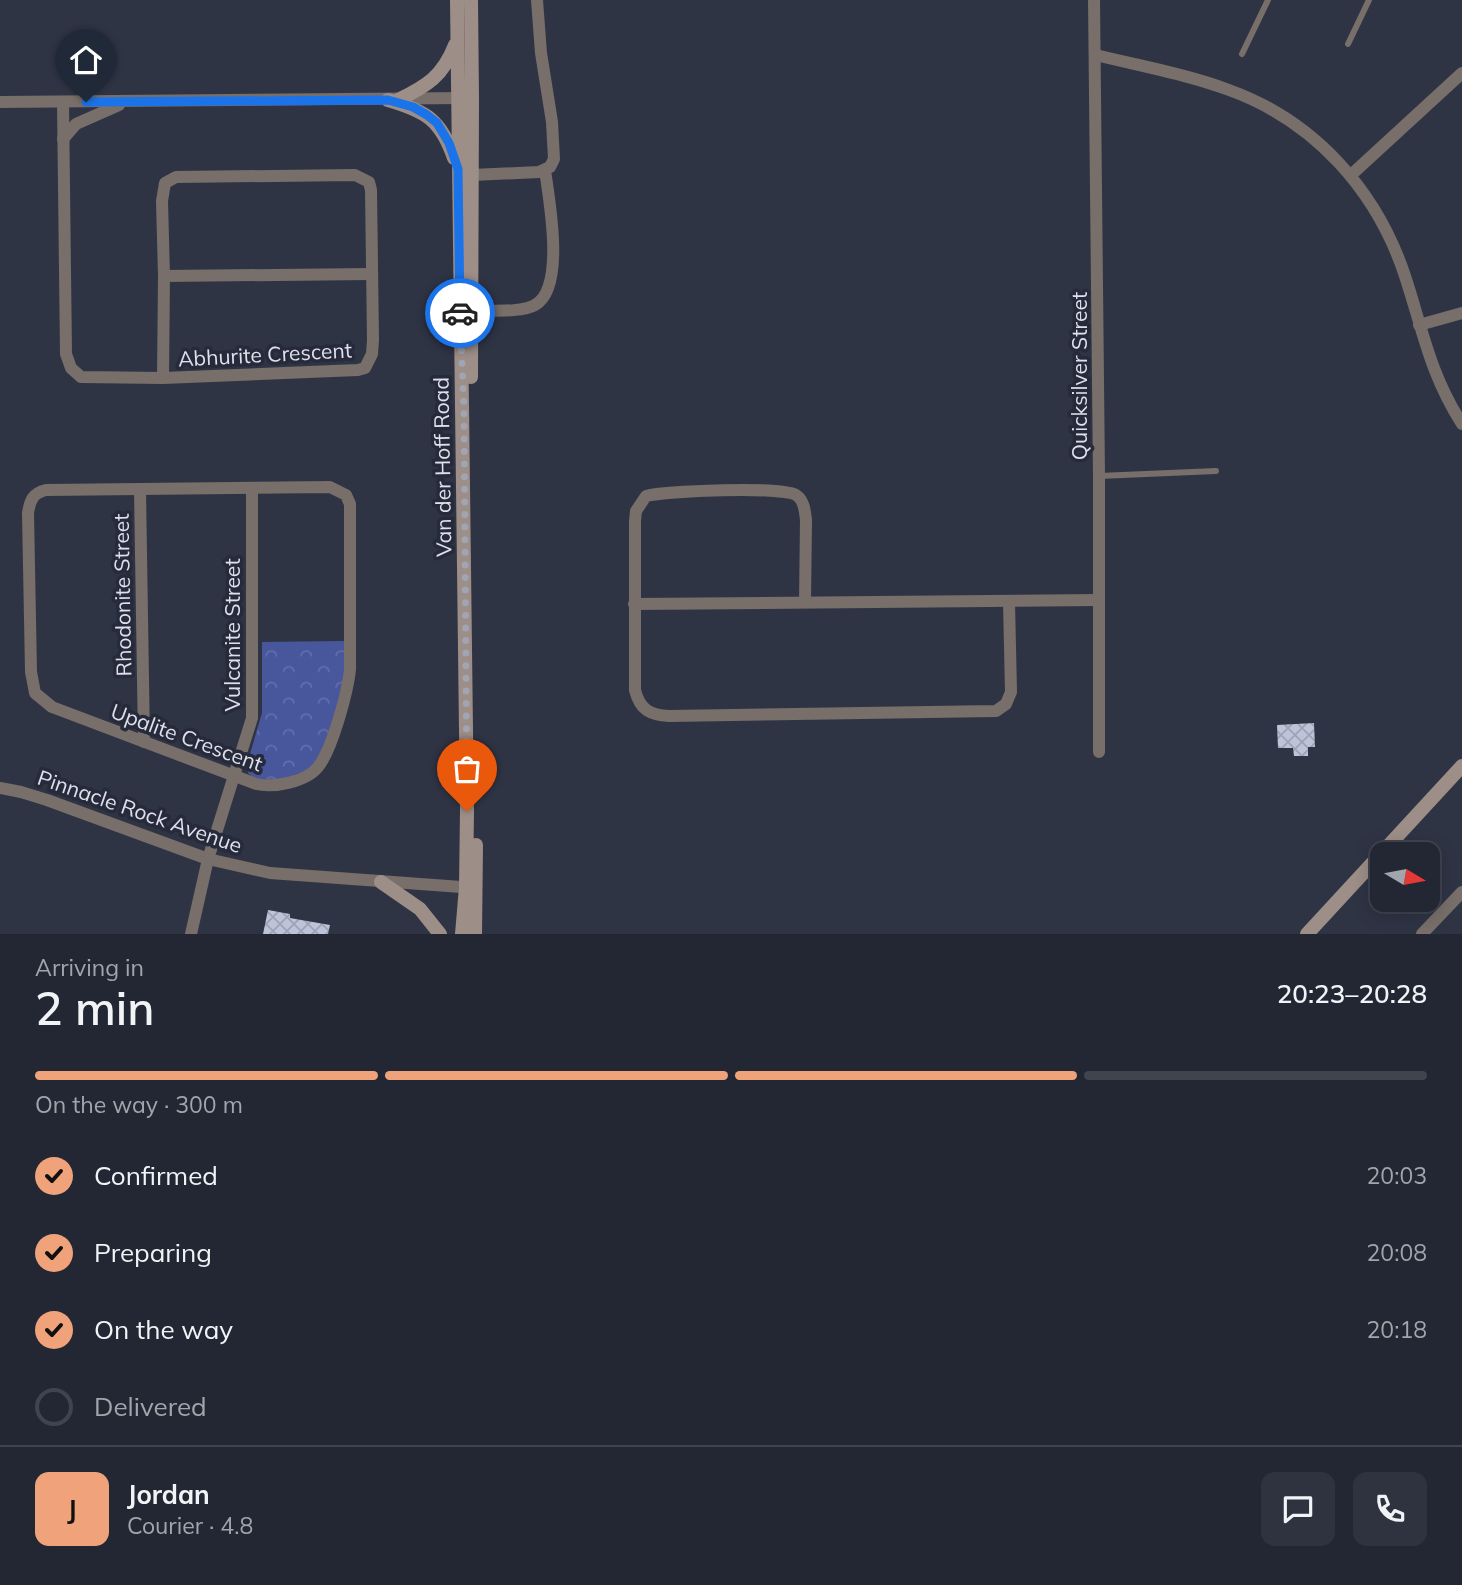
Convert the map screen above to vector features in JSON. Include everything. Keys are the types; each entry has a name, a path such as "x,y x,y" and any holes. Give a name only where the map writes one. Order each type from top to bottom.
{"main road":[{"name":"Van der Hoff Road","path":"457,0 471,888 475,934"},
{"name":"Van der Hoff Road","path":"462,934 471,888 471,0"},
{"path":"393,100 435,78 446,65 457,40"},
{"path":"393,100 413,107 437,123 449,143 458,169"},
{"path":"1307,934 1462,766"},
{"path":"1412,823 1441,800 1462,778"},
{"path":"381,882 420,909 440,934"}],"street":[{"path":"472,175 539,173 552,164 555,152 541,53 537,0"},
{"name":"Quicksilver Street","path":"1094,0 1099,476 1098,752"},
{"path":"1096,55 1216,85 1260,103 1301,128 1339,162 1351,175 1391,240 1405,276 1432,367 1462,424"},
{"path":"1351,175 1462,73"},
{"path":"0,102 472,98"},
{"path":"63,139 76,124 111,107 133,101"},
{"name":"Abhurite Crescent","path":"63,102 66,354 77,374 89,378 163,377 358,370 365,368 372,354 369,182 362,177 204,176 176,177 165,183 162,201 163,377"},
{"path":"471,311 532,307 547,293 553,252 545,170"},
{"path":"164,276 371,274"},
{"path":"1419,325 1462,313"},
{"name":"Upalite Crescent","path":"330,487 340,490 349,499 349,682 328,748 312,773 275,785 261,785 233,777 52,707 35,693 30,672 28,513 34,496 46,490 252,489 330,487"},
{"name":"Vulcanite Street","path":"191,934 208,859 249,730 253,705 252,489"},
{"name":"Rhodonite Street","path":"140,490 144,742"},
{"path":"805,601 806,520 804,506 798,497 788,492 769,491 674,492 646,496 636,511 635,690 639,703 650,714 669,716 996,711 1006,704 1011,692 1009,602"},
{"path":"634,604 1098,600"},
{"name":"Pinnacle Rock Avenue","path":"0,788 47,800 208,859 270,873 471,888"},
{"path":"1422,934 1462,891"}],"lane":[{"path":"1242,54 1268,0"},
{"path":"1348,44 1369,0"},
{"path":"1099,476 1216,471"}],"green space":[{"path":"345,641 347,670 332,729 319,758 310,769 283,779 256,780 248,773 247,764 262,713 262,642"}],"building":[{"path":"1314,723 1315,747 1308,747 1308,756 1294,756 1293,748 1278,748 1277,725"},
{"path":"268,910 290,914 290,918 330,925 328,934 263,934"}],"way so far":[{"path":"460,313 464,413 467,811"}],"route":[{"path":"86,102 388,100 413,107 437,123 449,143 458,169 460,313"}]}
